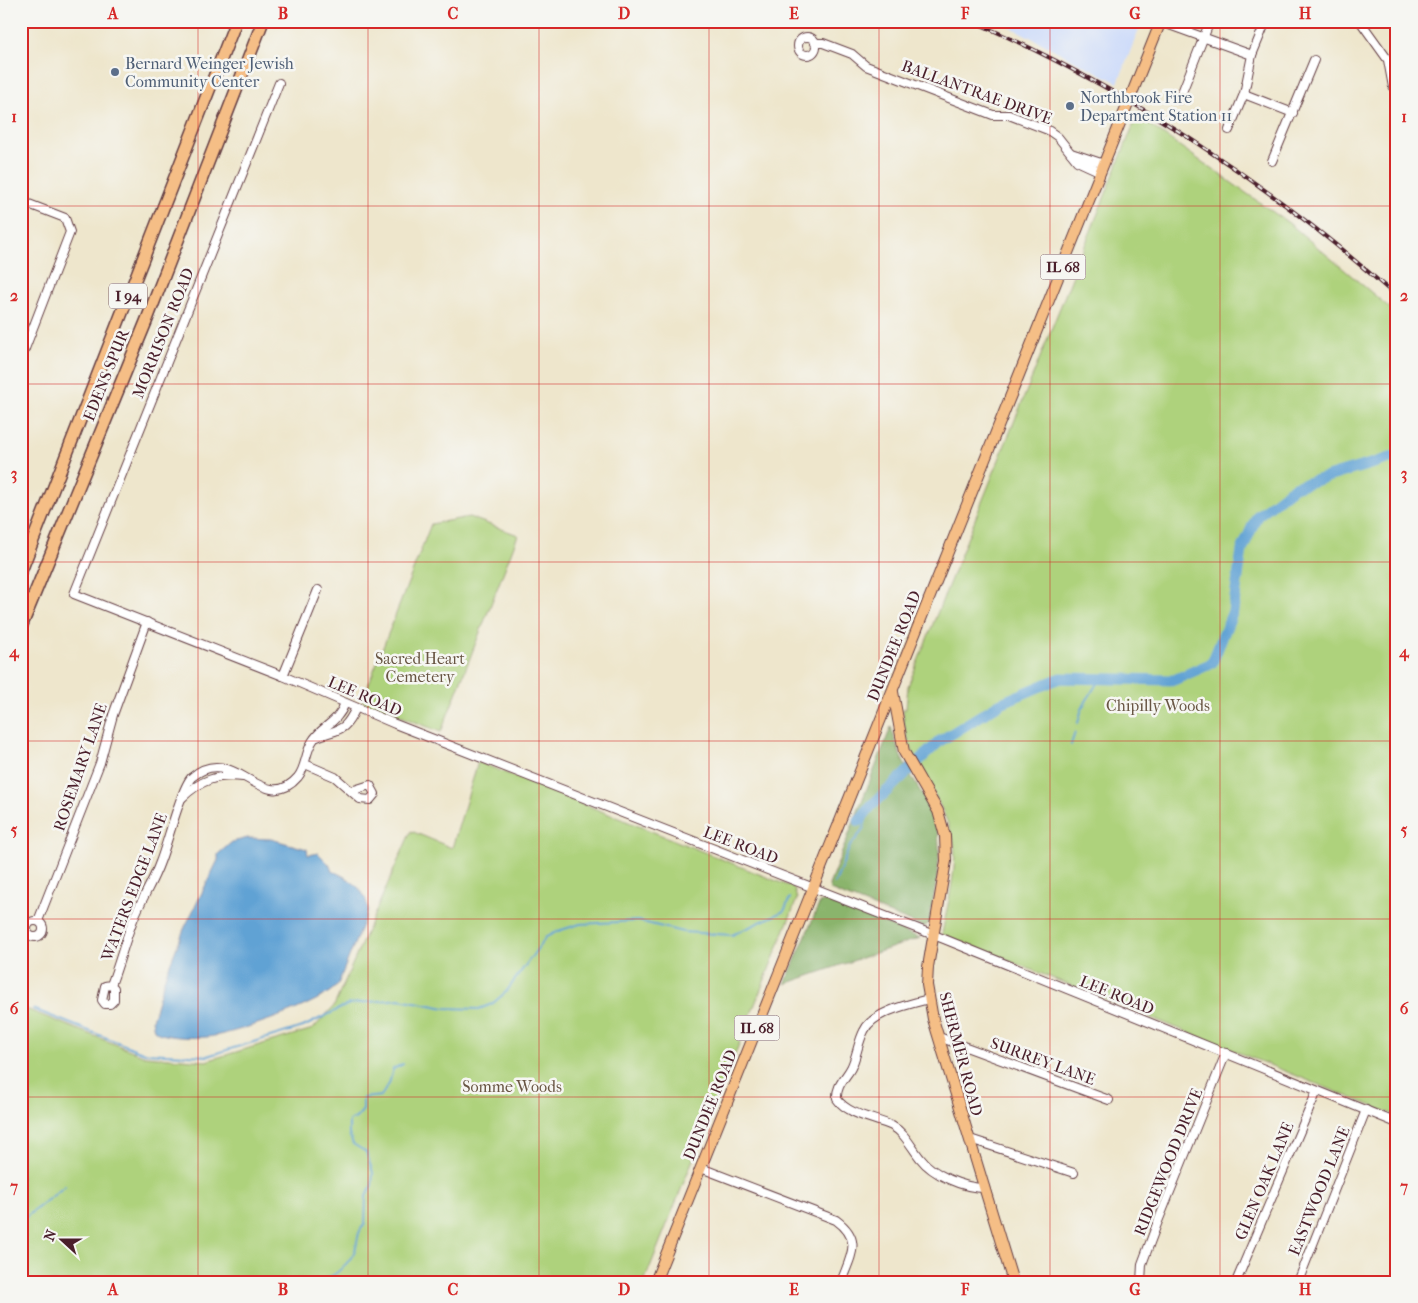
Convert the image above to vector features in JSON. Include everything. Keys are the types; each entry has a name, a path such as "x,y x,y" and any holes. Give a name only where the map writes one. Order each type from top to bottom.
{"highway":[{"name":"EDENS SPUR","path":"21,570 236,21"},
{"name":"EDENS SPUR","path":"21,628 144,326 263,21"}],"main road":[{"name":"DUNDEE ROAD","path":"655,1282 1161,22"},
{"name":"SHERMER ROAD","path":"892,691 896,720 904,752 938,810 945,836 946,861 928,967 929,999 1013,1282"}],"street":[{"path":"1179,100 1210,21"},
{"path":"1229,130 1244,94 1252,56 1266,21"},
{"path":"1360,21 1388,60 1393,87"},
{"path":"1161,22 1252,56"},
{"name":"BALLANTRAE DRIVE","path":"815,43 823,43 852,54 862,64 993,115 1010,116 1048,130 1058,137 1077,161 1102,168"},
{"path":"1272,161 1314,60"},
{"name":"MORRISON ROAD","path":"74,594 279,83"},
{"path":"1244,94 1292,113"},
{"path":"21,201 58,215 69,224 69,239 21,359"},
{"path":"283,676 318,590"},
{"name":"LEE ROAD","path":"74,594 283,676 356,708 933,935 1397,1123"},
{"name":"ROSEMARY LANE","path":"38,921 100,762 113,715 147,622"},
{"name":"WATERS EDGE LANE","path":"111,985 132,923 160,864 188,780 206,768 228,768 263,788 284,788 298,776 305,764 309,748 315,737 336,720 345,703"},
{"path":"315,737 340,730 348,723 356,708"},
{"path":"305,764 328,772 351,791"},
{"path":"929,999 894,1009 866,1026 852,1066 839,1087 837,1099 845,1108 899,1131 921,1160 936,1171 968,1186 985,1188"},
{"name":"SURREY LANE","path":"939,1037 1109,1100"},
{"name":"RIDGEWOOD DRIVE","path":"1141,1282 1142,1264 1226,1054"},
{"name":"GLEN OAK LANE","path":"1236,1282 1318,1091"},
{"name":"EASTWOOD LANE","path":"1298,1282 1366,1110"},
{"path":"970,1139 1074,1173"},
{"path":"701,1168 836,1220 848,1230 853,1242 852,1254 841,1282"}],"shaded area":[{"path":"999,21 1142,21 1118,83"}],"green space":[{"name":"Chipilly Woods","path":"1137,116 1290,224 1397,314 1397,1116 942,934 953,876 954,844 942,809 917,761 905,728 903,709 906,709 908,686"},
{"name":"Sacred Heart Cemetery","path":"469,517 518,535 441,732 362,701 431,524"},
{"path":"891,727 898,750 929,806 938,833 939,859 936,885 929,923 924,927 830,890 829,885"},
{"name":"Somme Woods","path":"478,762 794,888 797,899 644,1282 21,1282 21,1007 145,1056 206,1061 313,1029 334,1006 411,831 452,848"},
{"path":"828,901 920,938 785,984 820,902"}],"water":[{"path":"248,838 271,839 307,849 308,855 318,853 329,864 332,871 351,881 364,896 368,910 338,984 330,992 298,1009 236,1031 207,1037 176,1037 158,1033 154,1030 152,1020 166,974 184,929 218,860 218,854 232,842"}],"waterway":[{"path":"859,821 870,807 940,741 1001,703 1060,678 1174,680 1212,663 1233,611 1242,550 1257,516 1294,487 1397,456"},
{"path":"1078,723 1082,708 1099,680"},
{"path":"1071,745 1075,732"},
{"path":"835,883 850,846 863,830 870,807"},
{"path":"33,1009 145,1053 207,1056 303,1027 349,1004 400,999 445,1008 479,1009 492,1004 506,992 546,937 580,924 638,921 683,932 732,935 784,911 790,898"},
{"path":"325,1282 326,1278 339,1271 353,1254 359,1233 365,1224 366,1196 372,1185 373,1173 366,1152 353,1144 349,1134 349,1121 356,1118 363,1110 363,1098 381,1096 389,1084 393,1069 403,1064"},
{"path":"21,1221 65,1186"}],"railway":[{"path":"972,21 1086,77 1141,108 1195,142 1300,216 1397,297"}],"place":[{"name":"Bernard Weinger Jewish Community Center","path":"115,72"},
{"name":"Northbrook Fire Department Station 11","path":"1070,106"}]}
